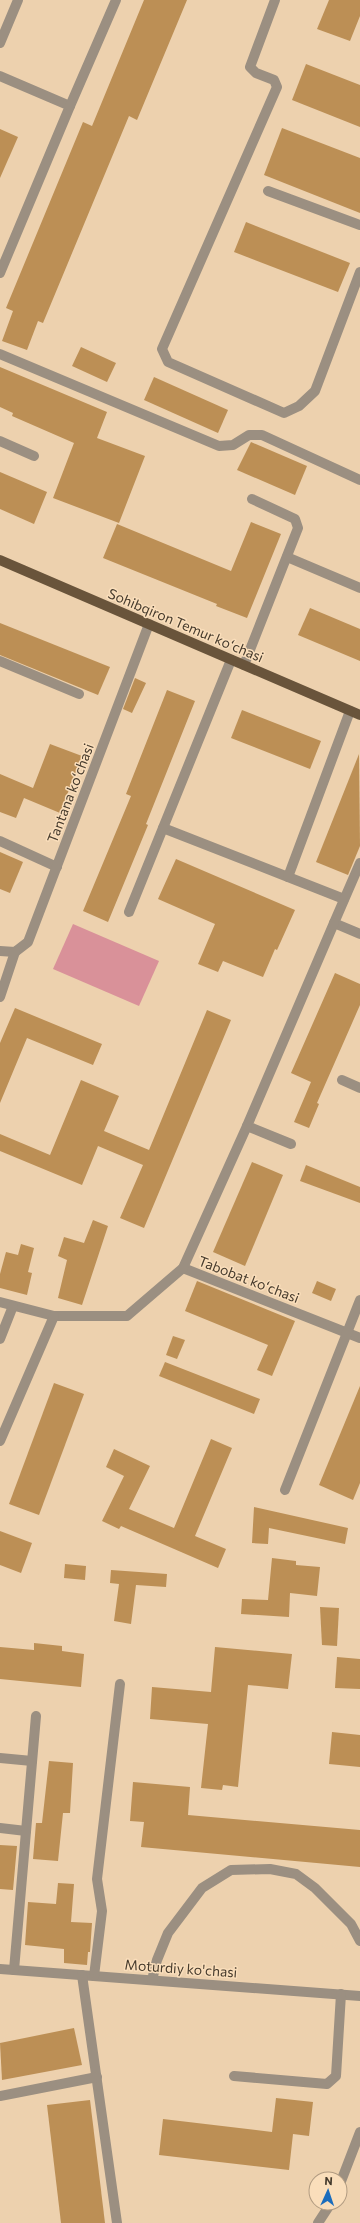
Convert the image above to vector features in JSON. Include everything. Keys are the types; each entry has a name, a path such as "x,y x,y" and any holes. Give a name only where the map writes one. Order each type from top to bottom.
{"main road":[{"name":"Sohibqiron Temur koʻchasi","path":"0,560 360,715"}],"street":[{"path":"0,43 18,0"},
{"path":"0,273 116,0"},
{"path":"275,0 250,67 256,73 274,80 277,87 162,349 168,362 284,413 299,406 316,391 360,272"},
{"path":"0,76 70,106"},
{"path":"268,191 360,225"},
{"path":"0,354 219,446 233,445 250,435 262,435 360,480"},
{"path":"0,441 34,456"},
{"path":"244,665 298,528 295,519 252,499"},
{"path":"287,557 360,588"},
{"name":"Tantana koʻchasi","path":"15,952 28,942 149,624"},
{"path":"129,912 232,660"},
{"path":"0,661 79,694"},
{"path":"288,877 350,711"},
{"path":"163,828 344,899"},
{"path":"0,842 57,867"},
{"path":"183,1268 247,1126 360,863"},
{"path":"334,923 360,934"},
{"path":"0,951 15,952 0,997"},
{"path":"342,1080 360,1088"},
{"path":"247,1126 291,1144"},
{"name":"Tabobat koʻchasi","path":"0,1302 54,1316 127,1316 183,1268 360,1338"},
{"path":"285,1490 360,1300"},
{"path":"0,1339 13,1306"},
{"path":"0,1441 54,1316"},
{"path":"94,1976 102,1911 97,1879 120,1684"},
{"path":"14,1970 36,1716"},
{"path":"0,1758 32,1761"},
{"path":"0,1828 26,1831"},
{"path":"152,1980 157,1960 168,1933 202,1888 231,1870 270,1869 296,1874 315,1888 351,1924 360,1941"},
{"name":"Moturdiy ko'chasi","path":"0,1968 360,1996"},
{"path":"82,1975 117,2223"},
{"path":"234,2076 327,2084 336,2076 340,1994"},
{"path":"0,2096 96,2077"},
{"path":"345,2171 360,2132"},
{"path":"318,2223 326,2211"}],"shaded area":[{"path":"73,924 159,961 139,1006 53,969"}],"building":[{"path":"144,0 187,0 137,120 129,116 43,323 38,321 27,350 2,341 13,311 6,308 83,122 92,126"},
{"path":"329,0 360,0 360,16 350,41 317,29"},
{"path":"306,64 360,85 360,127 292,100"},
{"path":"282,128 360,158 360,213 264,175"},
{"path":"0,129 18,137 0,178"},
{"path":"246,222 350,263 338,292 234,252"},
{"path":"81,347 116,363 107,382 72,366"},
{"path":"0,367 107,412 97,438 145,456 119,523 53,498 74,443 12,416 13,413 0,407"},
{"path":"154,377 228,410 218,433 144,400"},
{"path":"251,442 307,466 295,495 237,470"},
{"path":"0,472 47,492 34,524 0,509"},
{"path":"251,522 281,534 247,618 216,606 217,604 103,558 117,524 231,571"},
{"path":"310,608 360,629 360,661 298,635"},
{"path":"0,623 110,667 98,695 0,655"},
{"path":"135,678 146,683 132,713 123,709"},
{"path":"167,690 195,701 146,824 148,825 108,922 83,911 131,796 126,794"},
{"path":"242,710 321,741 310,769 231,738"},
{"path":"50,744 82,756 60,813 24,798 16,818 0,812 0,774 33,788"},
{"path":"359,754 360,846 348,875 316,862"},
{"path":"0,852 23,862 10,893 0,889"},
{"path":"176,859 295,910 277,950 275,949 263,977 223,961 218,972 198,964 215,924 158,899"},
{"path":"335,973 360,984 360,1005 317,1103 319,1104 309,1128 294,1122 311,1082 291,1073"},
{"path":"15,1008 102,1044 93,1065 27,1038 0,1103 0,1043"},
{"path":"207,1010 231,1020 144,1228 120,1218 143,1165 98,1146 82,1185 0,1151 0,1134 50,1155 81,1080 119,1096 104,1131 149,1150"},
{"path":"252,1162 283,1175 245,1266 213,1252"},
{"path":"306,1165 360,1187 360,1203 300,1181"},
{"path":"93,1220 108,1226 82,1305 58,1298 67,1260 58,1256 64,1237 84,1243"},
{"path":"21,1244 34,1248 28,1272 32,1273 27,1295 0,1288 0,1274 6,1252 18,1255"},
{"path":"197,1281 295,1321 272,1376 257,1370 268,1345 185,1311"},
{"path":"317,1281 336,1289 331,1301 312,1293"},
{"path":"173,1336 185,1340 177,1359 166,1355"},
{"path":"165,1362 260,1399 254,1414 159,1376"},
{"path":"54,1383 84,1394 39,1515 9,1504"},
{"path":"360,1386 360,1483 353,1500 319,1485"},
{"path":"211,1439 232,1448 195,1536 226,1549 218,1568 121,1526 119,1529 102,1521 124,1476 106,1467 114,1449 150,1466 129,1509 174,1528"},
{"path":"254,1507 348,1528 345,1544 269,1528 268,1544 252,1543"},
{"path":"0,1531 32,1543 21,1573 0,1565"},
{"path":"272,1558 296,1561 296,1565 320,1567 317,1596 290,1593 289,1617 241,1614 242,1599 268,1600"},
{"path":"65,1564 86,1566 85,1580 64,1578"},
{"path":"111,1570 167,1574 166,1587 136,1585 131,1624 114,1621 119,1584 110,1583"},
{"path":"320,1607 339,1608 337,1646 322,1645"},
{"path":"34,1643 62,1646 62,1651 84,1654 81,1687 0,1679 0,1647 34,1650"},
{"path":"215,1647 292,1654 288,1689 248,1685 238,1787 223,1785 222,1790 201,1788 208,1724 150,1719 152,1687 211,1692"},
{"path":"337,1657 360,1659 360,1689 335,1688"},
{"path":"332,1732 360,1735 360,1767 329,1764"},
{"path":"49,1761 73,1763 70,1813 63,1813 58,1861 33,1859 36,1823 42,1823"},
{"path":"133,1782 190,1787 188,1815 360,1830 360,1867 141,1847 144,1822 130,1821"},
{"path":"0,1845 17,1846 13,1890 0,1889"},
{"path":"58,1883 74,1884 71,1922 92,1923 90,1952 88,1952 87,1965 64,1963 64,1949 25,1945 28,1902 56,1904"},
{"path":"74,2028 82,2065 2,2080 0,2043"},
{"path":"276,2098 313,2102 309,2136 293,2134 289,2170 159,2155 163,2119 272,2132"},
{"path":"90,2100 105,2223 61,2223 47,2105"}]}
